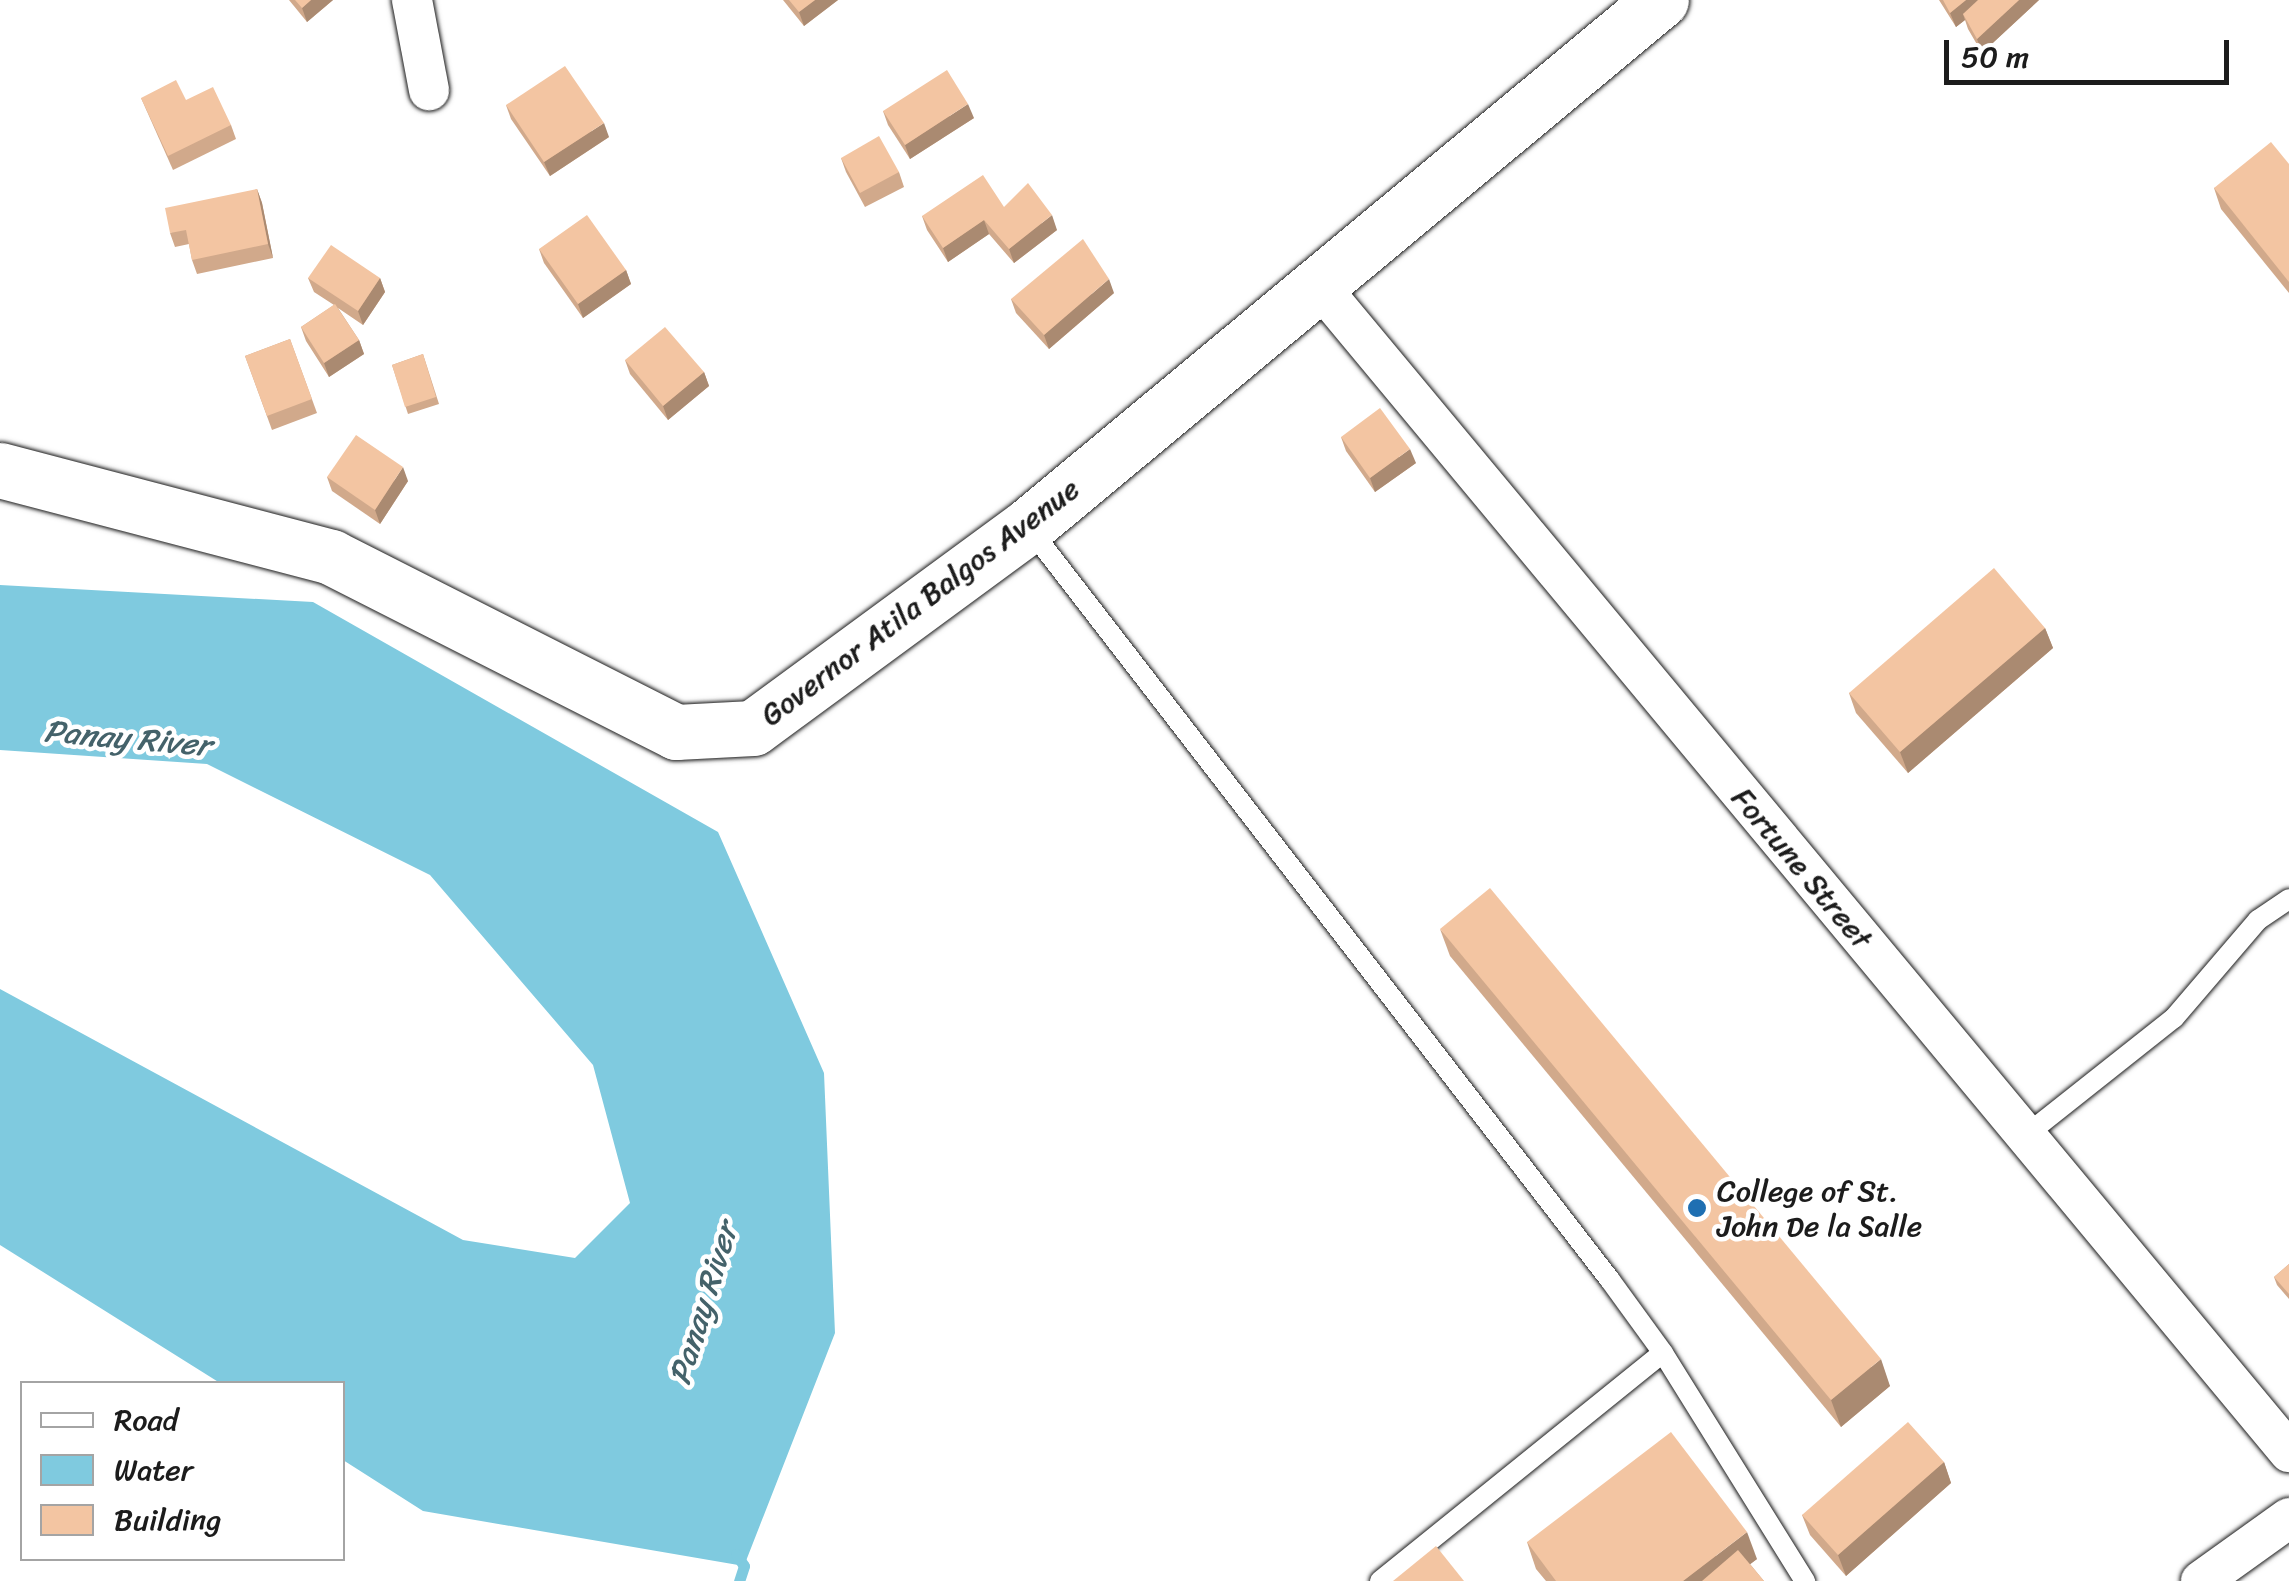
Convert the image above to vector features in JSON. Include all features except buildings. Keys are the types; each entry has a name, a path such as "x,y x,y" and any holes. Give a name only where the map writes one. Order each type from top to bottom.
{"main road":[{"name":"Governor Atila Balgos Avenue","path":"0,470 331,557 676,732 753,728 1028,526 1316,282 1661,0"}],"street":[{"path":"412,0 429,90"},
{"name":"Fortune Street","path":"1316,282 2289,1452"},
{"path":"2202,1581 2289,1518"}],"lane":[{"path":"1028,526 1664,1353 1805,1581"},
{"path":"2025,1136 2174,1018 2258,920 2289,899"},
{"path":"1380,1581 1664,1353"}],"water":[{"name":"Panay River","path":"0,585 313,602 718,832 824,1073 835,1333 744,1566 423,1511 345,1461 345,1381 217,1381 0,1245 0,989 463,1240 575,1258 630,1203 593,1065 430,875 207,764 0,750"}],"waterway":[{"path":"736,1554 744,1566 739,1581"}],"place":[{"name":"College of St. John De la Salle","path":"1697,1208"}]}
